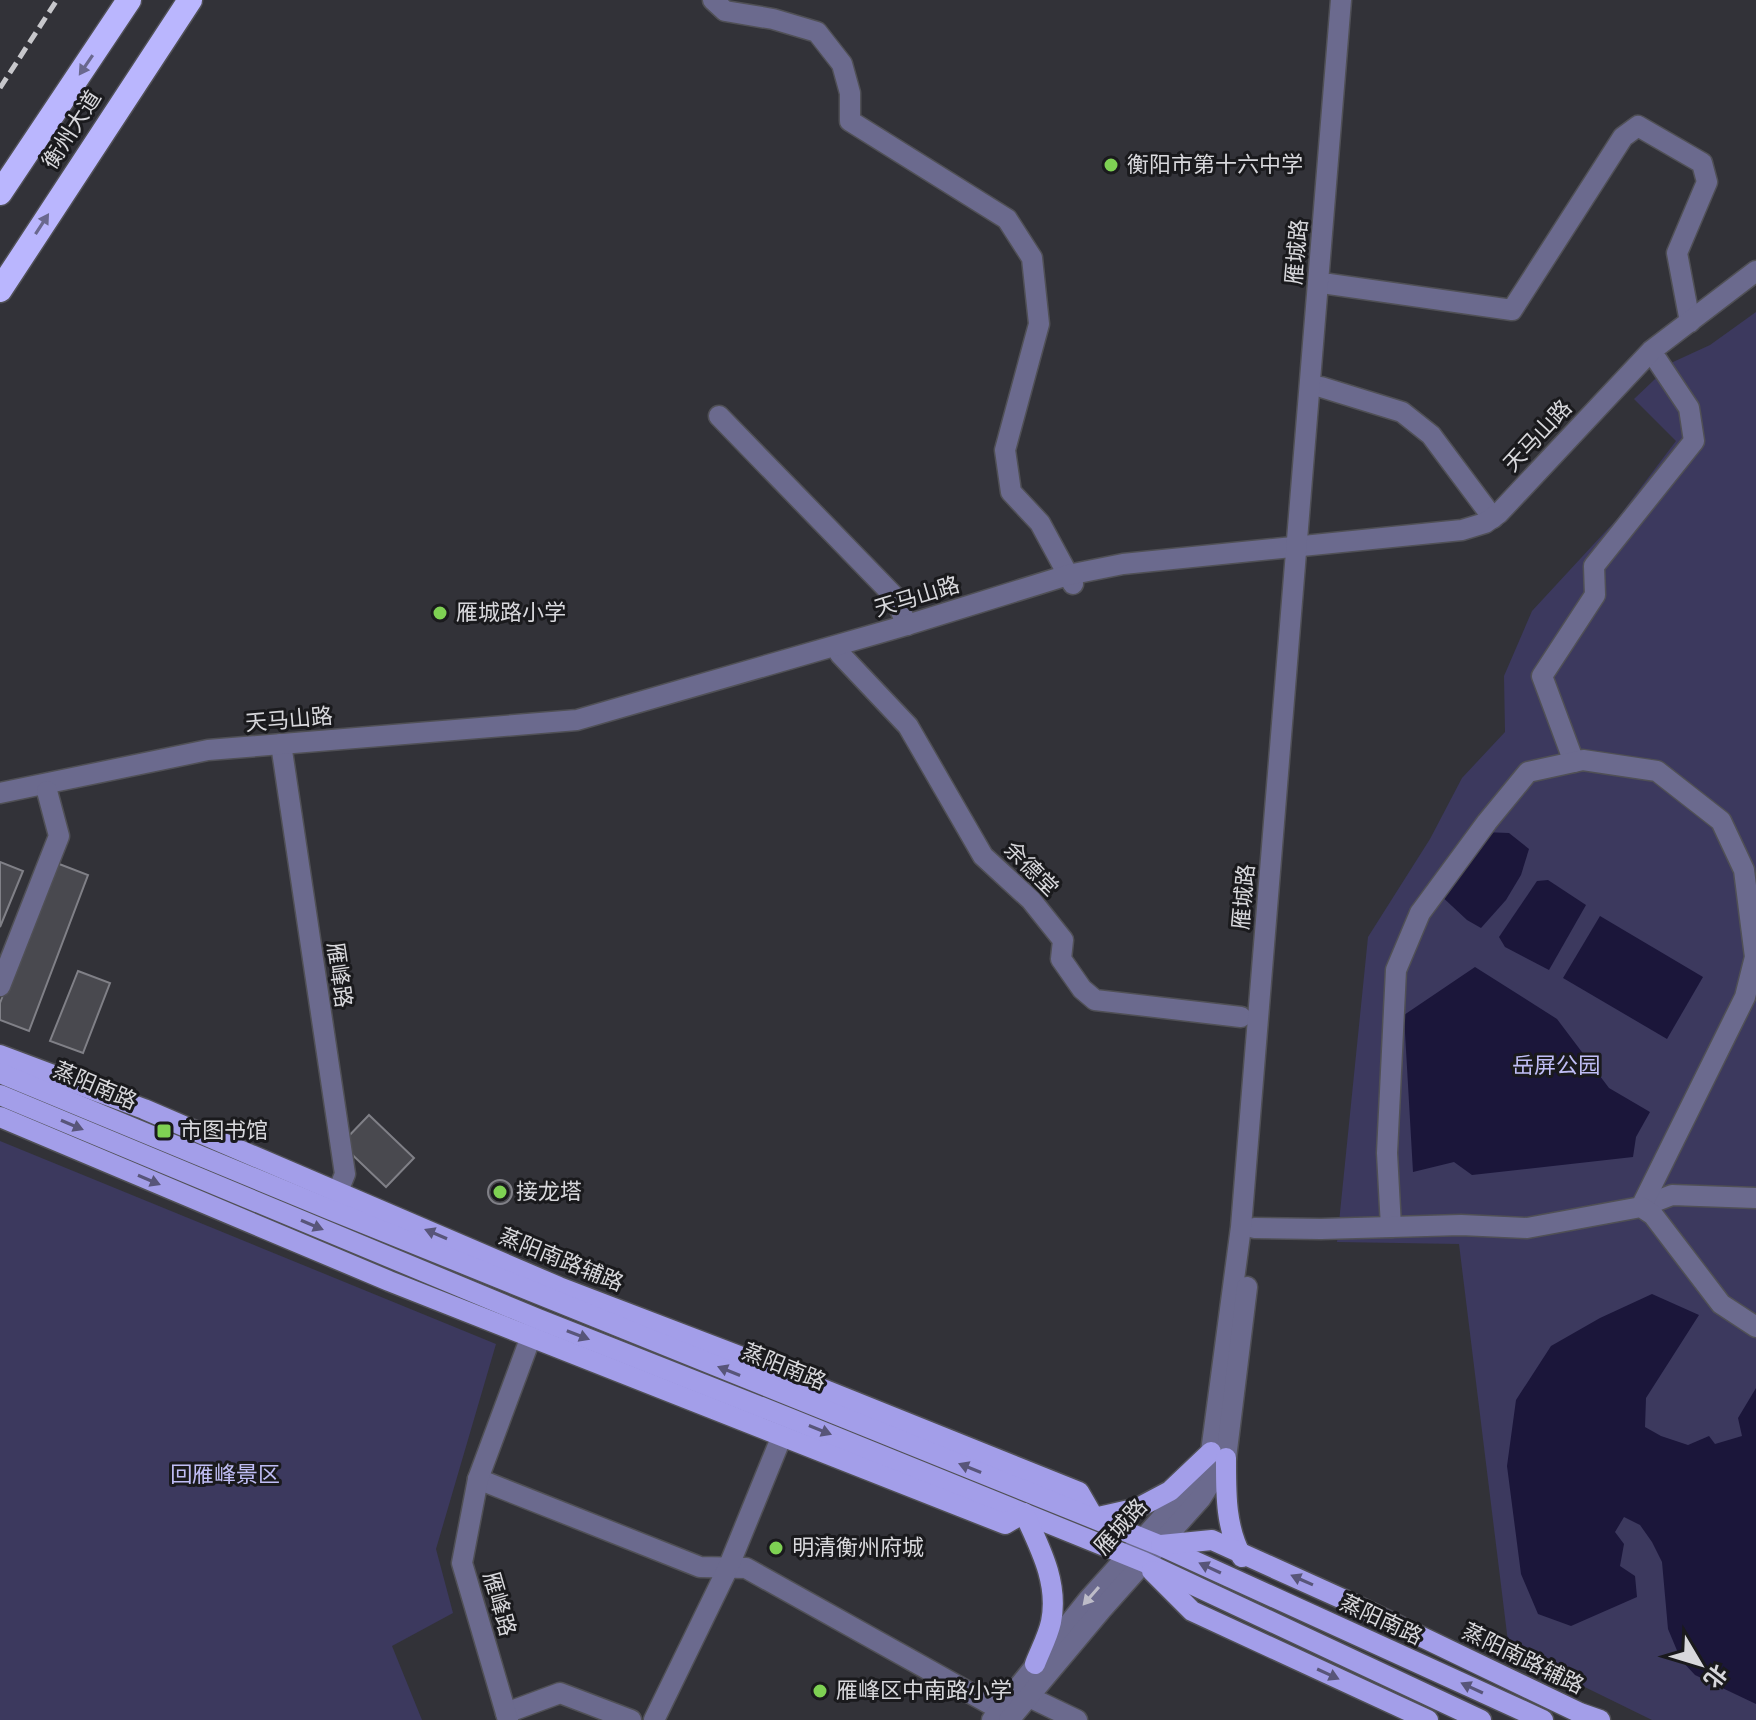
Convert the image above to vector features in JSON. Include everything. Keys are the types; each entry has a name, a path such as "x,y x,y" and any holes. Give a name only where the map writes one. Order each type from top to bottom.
{"highway":[{"name":"衡州大道","path":"0,193 129,0"},
{"name":"衡州大道","path":"0,290 190,0"}],"main road":[{"path":"0,1055 144,1109 334,1201"},
{"name":"蒸阳南路","path":"0,1073 334,1201 1094,1518 1543,1720"},
{"name":"蒸阳南路","path":"0,1095 534,1328 786,1427 1024,1513 1136,1559 1481,1720"},
{"path":"0,1117 389,1281 534,1328"},
{"path":"1094,1518 1138,1508 1170,1491 1218,1455 1238,1552 1266,1594"},
{"path":"1024,1513 1047,1563 1053,1593 1051,1622 1035,1664"},
{"name":"蒸阳南路辅路","path":"1151,1542 1212,1540 1600,1720"},
{"path":"1136,1559 1192,1611 1428,1720"}],"street":[{"path":"713,0 725,11 773,19 817,32 842,64 850,93 850,121 1007,219 1032,258 1039,324 1005,450 1011,492 1040,523 1070,580"},
{"name":"雁城路","path":"1000,1716 1029,1697 1136,1559 1201,1498 1218,1455 1254,1228 1341,0"},
{"name":"雁城路","path":"1218,1455 1302,552 1321,387 1352,0"},
{"path":"1329,284 1512,310 1623,137 1638,126 1702,163 1707,182 1677,253 1690,322"},
{"name":"天马山路","path":"0,802 213,757 577,720 1070,580 1462,530 1493,518 1651,351 1756,271"},
{"name":"天马山路","path":"1302,552 1467,539 1489,532 1507,520 1657,360 1756,286"},
{"path":"1574,762 1542,676 1595,595 1594,566 1694,441 1689,408 1657,360"},
{"path":"1321,387 1402,412 1431,435 1493,518"},
{"path":"719,416 894,596 907,625"},
{"name":"天马山路","path":"0,793 208,750 282,748 578,727 840,654 1070,580"},
{"name":"余德堂","path":"840,654 908,726 983,856 1031,900 1063,940 1061,959 1082,989 1095,1000 1241,1017"},
{"name":"雁峰路","path":"282,748 345,1174 334,1201"},
{"path":"1391,1227 1387,1153 1396,970 1420,913 1528,772 1583,760 1657,771 1721,821 1744,870 1755,957 1745,997 1641,1207"},
{"path":"0,986 59,836 47,791"},
{"path":"1254,1228 1461,1225 1527,1228 1641,1207 1672,1195 1756,1198"},
{"path":"1641,1207 1653,1215 1721,1304 1756,1327"},
{"name":"雁峰路","path":"507,1716 462,1563 478,1479 534,1328"},
{"path":"654,1720 728,1568 786,1427"},
{"path":"478,1479 700,1567 746,1568 1000,1716"},
{"name":"雁城路","path":"1000,1716 1035,1664 1088,1600 1136,1559"},
{"path":"507,1716 560,1693 631,1720"},
{"path":"1029,1697 1077,1720"}],"green space":[{"name":"岳屏公园","path":"1756,312 1756,1720 1652,1720 1509,1650 1459,1244 1337,1242 1368,937 1430,839 1462,778 1505,732 1504,676 1532,611 1617,519 1676,441 1634,399 1673,362 1710,345"},
{"name":"回雁峰景区","path":"0,1141 496,1344 436,1549 453,1613 392,1646 422,1720 0,1720"}],"shaded area":[{"path":"1483,832 1509,833 1529,849 1521,875 1506,900 1481,928 1467,920 1438,893"},
{"path":"1548,880 1586,905 1549,970 1505,947 1499,937 1537,881"},
{"path":"1600,916 1703,977 1667,1039 1563,978"},
{"path":"1475,967 1557,1019 1609,1088 1650,1112 1636,1137 1633,1157 1472,1175 1454,1162 1413,1172 1404,1015"},
{"path":"1652,1294 1699,1315 1646,1398 1645,1427 1688,1445 1709,1436 1715,1444 1742,1436 1738,1418 1756,1388 1756,1704 1695,1675 1681,1660 1668,1629 1662,1562 1640,1525 1624,1517 1615,1532 1624,1544 1620,1566 1635,1576 1637,1597 1571,1626 1538,1614 1521,1574 1507,1466 1516,1400 1551,1346 1600,1318"}],"building":[{"path":"0,862 23,871 0,927"},
{"path":"54,862 88,875 29,1031 0,1020 0,1003"},
{"path":"78,971 110,983 83,1053 50,1041"},
{"path":"369,1115 414,1158 386,1187 341,1144"},
{"name":"接龙塔","path":"500,1180 508,1184 512,1192 508,1200 500,1204 492,1200 488,1192 492,1184"}],"railway":[{"path":"0,88 57,0"}],"place":[{"name":"衡阳市第十六中学","path":"1111,165"},
{"name":"雁城路小学","path":"440,613"},
{"name":"市图书馆","path":"164,1131"},
{"name":"接龙塔","path":"500,1192"},
{"name":"明清衡州府城","path":"776,1548"},
{"name":"雁峰区中南路小学","path":"820,1691"}]}
